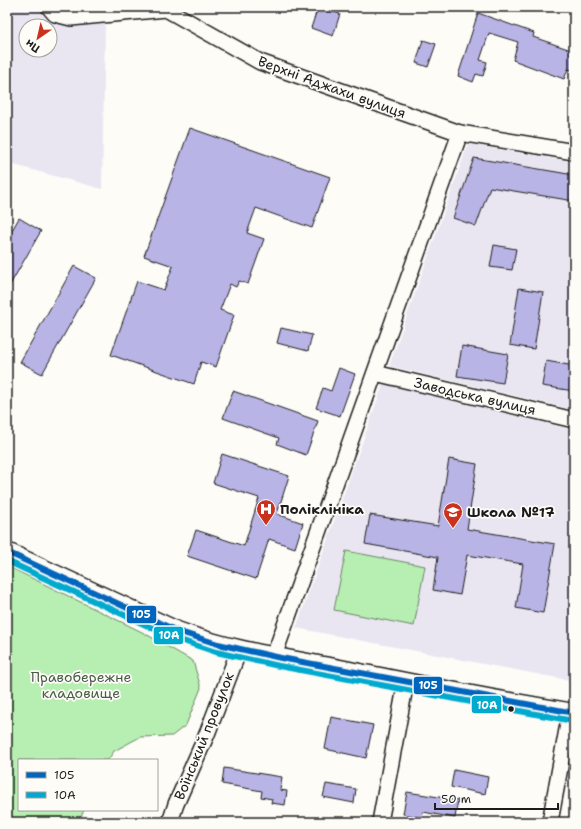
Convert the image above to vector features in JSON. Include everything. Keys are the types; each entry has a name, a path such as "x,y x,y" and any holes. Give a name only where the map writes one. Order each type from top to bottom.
{"street":[{"name":"Верхні Аджахи вулиця","path":"49,7 55,14 71,18 166,9 260,62 460,133 574,152"},
{"path":"274,656 460,133"},
{"name":"Заводська вулиця","path":"375,373 574,420"},
{"path":"7,552 177,631 205,641 238,650 572,713 550,822"},
{"name":"Воїнський провулок","path":"170,822 176,804 207,734 238,650"},
{"path":"380,822 406,682"}],"shaded area":[{"path":"7,7 37,7 48,18 18,18 18,58 58,58 58,23 71,27 105,24 102,189 7,163"},
{"path":"468,144 574,162 574,410 389,366"},
{"name":"Школа №17","path":"383,384 574,430 573,681 296,628"}],"green space":[{"path":"346,551 425,566 414,626 334,610"},
{"name":"Правобережне кладовище","path":"7,566 144,633 193,661 201,688 186,725 172,736 140,737 114,751 109,759 18,759 18,811 84,811 79,822 7,822"}],"building":[{"path":"318,7 340,14 333,36 311,28"},
{"path":"478,13 534,33 533,37 574,51 574,71 568,69 564,79 513,60 518,42 489,33 480,60 487,62 483,76 476,74 473,82 458,76"},
{"path":"423,40 436,44 428,67 416,63"},
{"path":"190,128 330,177 312,228 256,208 247,233 264,239 248,284 239,281 236,287 230,284 220,310 234,315 216,367 201,362 194,384 111,355 137,281 164,290 173,266 144,256"},
{"path":"474,158 574,175 574,201 490,187 476,226 453,218"},
{"path":"19,218 41,231 7,290 7,239"},
{"path":"494,245 516,249 512,270 490,267"},
{"path":"74,266 96,278 42,374 20,362"},
{"path":"519,288 543,292 534,349 510,345"},
{"path":"281,328 312,335 308,351 277,343"},
{"path":"462,346 508,354 503,383 457,376"},
{"path":"546,361 574,366 574,391 542,386"},
{"path":"339,368 355,374 340,416 316,408 323,388 331,391"},
{"path":"233,391 318,421 306,455 277,444 279,438 223,418"},
{"path":"222,454 289,476 277,514 303,523 295,548 269,539 256,579 187,556 196,530 244,546 259,498 213,483"},
{"path":"449,459 477,464 467,529 555,544 543,613 516,608 523,564 467,555 460,595 433,590 438,557 365,544 370,515 438,526"},
{"path":"331,717 373,725 366,758 325,749"},
{"path":"224,768 282,777 280,790 287,791 285,805 271,803 272,799 261,797 262,791 222,784"},
{"path":"454,770 488,777 485,794 451,787"},
{"path":"326,784 356,789 354,803 323,797"},
{"path":"407,792 458,800 455,818 423,812 422,818 403,814"}],"transit line":[{"name":"105","path":"7,552 177,631 218,644 281,658 574,713"},
{"name":"10А","path":"7,561 174,638 216,652 279,666 573,721"}],"place":[{"name":"Поліклініка","path":"266,526"},
{"name":"Школа №17","path":"453,529"}]}
